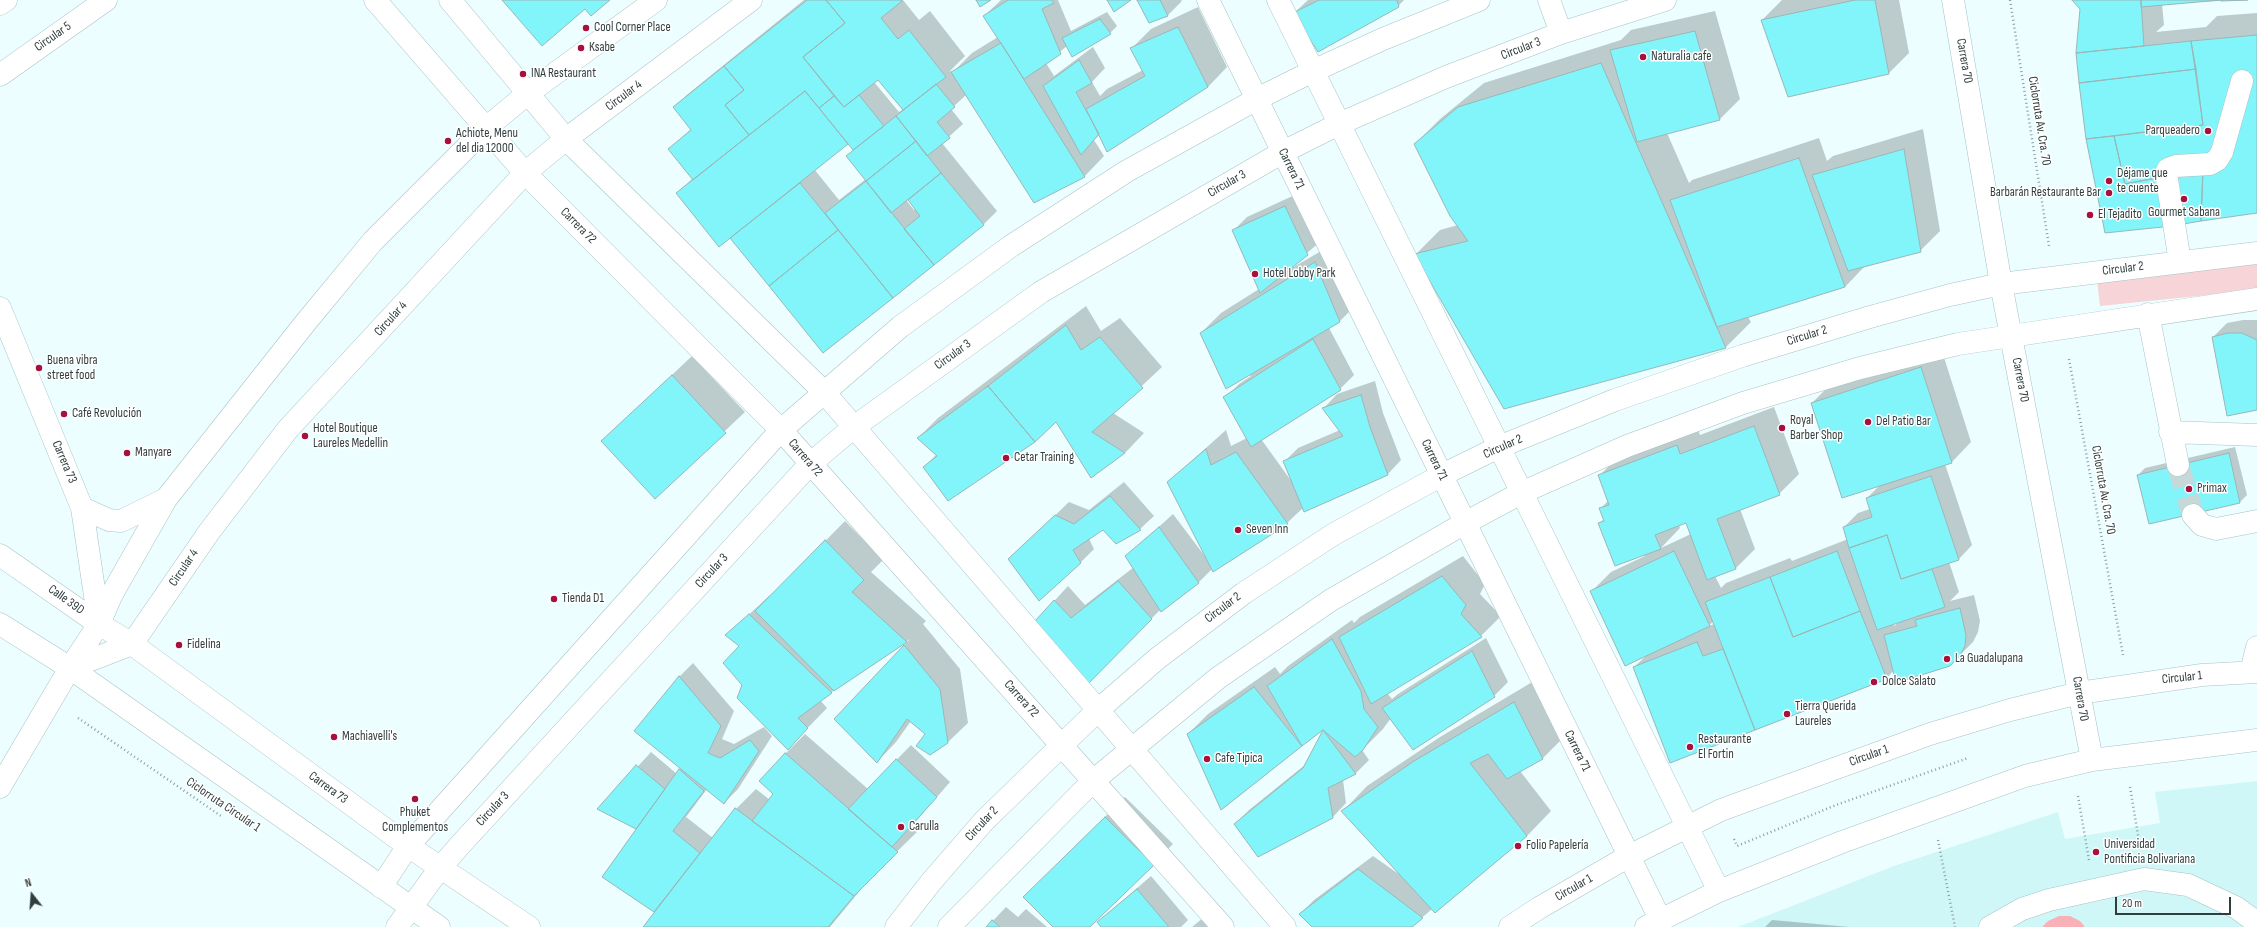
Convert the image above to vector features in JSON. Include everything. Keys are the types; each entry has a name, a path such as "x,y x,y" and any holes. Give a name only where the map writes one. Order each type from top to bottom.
{"street":[{"path":"0,4 6,0"},
{"name":"Circular 5","path":"0,75 106,0"},
{"name":"Carrera 72","path":"374,0 525,173 781,430 1223,927"},
{"path":"450,0 566,139 823,392 1285,927"},
{"path":"0,787 70,668 99,624 112,594 166,500 306,322 373,241 486,128 527,94 656,0"},
{"name":"Circular 4","path":"132,644 209,532 288,429 525,173 566,139 751,0"},
{"name":"Carrera 71","path":"1208,0 1629,856 1653,923"},
{"path":"1278,0 1719,891"},
{"path":"381,888 408,846 781,430 823,392 900,327 1011,246 1127,171 1257,99 1313,71 1383,39 1479,0"},
{"path":"1549,0 1561,33"},
{"name":"Circular 3","path":"397,927 440,868 810,464 854,427 1041,292 1283,152 1339,124 1446,77 1561,33 1665,0"},
{"name":"Carrera 70","path":"1954,0 2001,284 2092,760"},
{"path":"2180,262 2166,173 2168,169 2176,166 2210,164 2217,160 2222,152 2242,81"},
{"name":"Circular 2","path":"896,927 931,882 984,821 1061,744 1158,658 1244,593 1334,534 1442,475 1499,448 1616,400 1742,356 1877,315 1950,295 2001,284 2257,253"},
{"path":"949,927 1093,781 1131,748 1218,678 1331,600 1465,523 1522,493 1627,446 1743,403 1860,368 1950,346 2148,314 2257,299"},
{"name":"Carrera 73","path":"0,308 82,508 99,624"},
{"path":"2148,314 2170,432 2178,465"},
{"path":"2170,432 2257,435"},
{"path":"82,508 109,520 121,521 166,500"},
{"path":"2193,515 2202,525 2216,529 2257,521"},
{"name":"Calle 39D","path":"0,555 99,624 132,644"},
{"path":"0,624 70,668 381,888 439,927"},
{"path":"70,668 132,644"},
{"name":"Carrera 73","path":"132,644 408,846 529,927"},
{"path":"2254,672 2257,647"},
{"name":"Circular 1","path":"1510,927 1539,908 1629,856 1721,810 1930,734 2010,710 2079,693 2153,681 2254,672"},
{"path":"1653,923 1719,891 1952,801 2025,776 2092,760 2257,740"},
{"path":"1990,927 2022,909 2049,900 2144,879 2188,886 2237,908 2257,923"}],"path":[{"name":"Ciclorruta Av. Cra. 70","path":"2010,0 2049,246"},
{"name":"Ciclorruta Av. Cra. 70","path":"2069,360 2117,625"},
{"name":"Ciclorruta Circular 1","path":"92,729 224,817"},
{"path":"2130,783 2138,827"},
{"path":"2077,793 2086,837"},
{"path":"1940,847 1955,927"}],"shaded area":[{"path":"2257,264 2257,290 2100,306 2097,281"},
{"name":"Universidad Pontificia Bolivariana","path":"2257,781 2257,927 1738,927 1894,866 2058,812 2065,839 2160,823 2155,792"},
{"path":"2059,916 2070,916 2080,921 2085,927 2042,927 2048,921"}],"building":[{"path":"502,0 610,0 591,16 585,9 542,46"},
{"path":"807,0 826,0 845,23 803,57 834,96 819,108 805,91 749,135 725,105 744,90 724,66"},
{"path":"826,0 901,0 902,1 881,18 898,39 909,30 946,77 903,110 878,80 844,107 803,57 845,23"},
{"path":"976,0 991,0 980,7"},
{"path":"1008,0 1052,0 1054,3 1042,9 1061,54 1024,79 983,16"},
{"path":"1107,0 1131,0 1114,12"},
{"path":"1137,0 1160,0 1168,16 1149,23"},
{"path":"1319,0 1397,0 1399,7 1318,52 1293,13"},
{"path":"1855,0 1875,0 1889,74 1788,97 1761,20"},
{"path":"2072,0 2141,0 2144,46 2076,53 2080,9"},
{"path":"2141,0 2221,0 2141,7"},
{"path":"2221,0 2248,0 2221,1"},
{"path":"1100,19 1111,34 1072,57 1062,38"},
{"path":"1178,27 1208,87 1107,152 1086,109 1145,76 1130,48"},
{"path":"1695,31 1720,120 1637,142 1610,50"},
{"name":"Parqueadero","path":"2257,35 2257,213 2201,221 2203,169 2125,184 2114,136 2203,125 2191,41"},
{"path":"2191,41 2196,69 2079,83 2076,53"},
{"path":"1001,43 1085,177 1034,203 951,72"},
{"path":"1079,60 1092,83 1076,92 1099,134 1081,155 1043,86"},
{"path":"1601,63 1726,348 1504,409 1414,254 1468,241 1450,216 1414,144 1458,107"},
{"path":"724,66 744,90 725,105 749,135 693,180 668,149 691,130 673,107"},
{"path":"2196,69 2203,125 2086,139 2079,83"},
{"path":"936,84 955,107 937,122 950,138 927,156 896,116"},
{"path":"805,91 848,144 719,247 676,193"},
{"path":"859,95 884,126 853,150 819,108 834,96 844,107"},
{"path":"896,116 916,141 866,181 846,156"},
{"name":"Déjame que te cuente","path":"2114,136 2125,184 2162,177 2172,226 2105,233 2086,139"},
{"path":"916,141 941,173 891,213 866,181"},
{"path":"1904,149 1921,252 1848,271 1812,175"},
{"path":"1799,158 1845,287 1717,327 1670,200"},
{"name":"Gourmet Sabana","path":"2203,169 2201,221 2172,226 2162,177"},
{"path":"941,173 984,225 934,265 904,229 920,216 908,200"},
{"path":"866,181 934,265 893,298 825,213"},
{"path":"800,183 838,230 769,286 730,238"},
{"path":"1285,206 1308,255 1260,293 1232,230"},
{"path":"838,230 893,298 823,353 769,286"},
{"path":"1315,262 1340,322 1226,389 1200,333"},
{"path":"1066,325 1081,350 1100,337 1143,388 1092,432 1125,453 1091,478 1056,422 1035,442 988,386"},
{"path":"2228,333 2242,333 2257,340 2257,410 2227,416 2212,337"},
{"path":"1313,339 1341,390 1251,447 1223,397"},
{"path":"1921,367 1952,463 1842,498 1811,403"},
{"path":"672,375 726,433 655,499 601,441"},
{"path":"988,386 1035,442 948,501 923,467 937,456 917,438"},
{"path":"1361,395 1370,427 1388,475 1304,512 1283,461 1343,436 1322,408"},
{"path":"1754,426 1780,495 1717,519 1736,569 1707,580 1686,523 1655,535 1661,549 1615,566 1598,523 1604,521 1599,508 1609,505 1598,475 1677,445 1680,454"},
{"path":"1206,449 1211,465 1236,452 1288,524 1213,572 1167,482"},
{"name":"Primax","path":"2229,453 2240,503 2149,524 2137,475"},
{"path":"1931,476 1959,560 1901,579 1887,535 1849,548 1843,527 1872,517 1866,498"},
{"path":"1110,496 1141,530 1116,544 1103,530 1073,550 1081,563 1039,601 1008,559 1055,515 1074,524"},
{"path":"1159,527 1199,583 1161,612 1125,556"},
{"path":"1887,535 1901,579 1932,569 1945,607 1877,630 1849,548"},
{"path":"825,540 864,580 852,592 907,642 834,691 755,611"},
{"path":"1674,551 1710,626 1625,666 1590,591"},
{"path":"1837,551 1860,611 1793,637 1770,577"},
{"path":"1442,576 1466,605 1461,614 1482,637 1371,704 1339,637"},
{"path":"1770,577 1793,637 1860,611 1887,679 1755,730 1705,602"},
{"path":"1118,581 1152,619 1086,686 1035,621 1054,600 1071,618"},
{"path":"1960,608 1966,635 1965,646 1959,657 1950,666 1896,683 1884,635 1917,626 1915,620"},
{"path":"749,614 832,693 798,718 808,728 788,750 737,698 742,685 723,663 739,646 725,635"},
{"path":"1332,639 1361,691 1364,709 1378,727 1363,750 1355,757 1323,730 1302,746 1267,686"},
{"path":"1697,642 1703,656 1723,649 1755,730 1670,763 1633,667"},
{"path":"904,645 940,689 948,743 930,755 916,746 925,734 907,719 877,763 834,719"},
{"path":"1472,651 1495,697 1413,750 1382,708"},
{"path":"679,676 721,726 708,753 720,758 750,740 759,751 724,804 634,731"},
{"path":"1254,687 1302,746 1221,810 1187,734"},
{"path":"1514,702 1543,759 1507,779 1488,754 1470,763 1527,836 1435,913 1341,811 1414,761"},
{"path":"1323,730 1356,774 1328,788 1333,818 1258,857 1234,824 1303,768"},
{"path":"785,753 898,852 854,896 752,821 773,794 759,781"},
{"path":"896,759 937,797 892,847 848,809"},
{"path":"636,765 665,789 636,829 597,809"},
{"path":"679,769 704,791 673,831 700,853 654,912 602,877"},
{"path":"735,808 854,896 828,927 643,927"},
{"path":"1105,817 1154,865 1090,927 1053,927 1023,897"},
{"path":"1358,869 1423,918 1412,927 1312,927 1299,914"},
{"path":"1137,889 1169,927 1101,927 1097,922"},
{"path":"992,920 1000,927 986,927"}],"tunnel":[{"path":"2178,465 2193,515"}],"place":[{"name":"Cool Corner Place","path":"586,28"},
{"name":"Ksabe","path":"581,48"},
{"name":"Naturalia cafe","path":"1643,57"},
{"name":"INA Restaurant","path":"523,74"},
{"name":"Parqueadero","path":"2208,131"},
{"name":"Achiote, Menu del dia 12000","path":"448,141"},
{"name":"Déjame que te cuente","path":"2109,181"},
{"name":"Barbarán Restaurante Bar","path":"2109,193"},
{"name":"Gourmet Sabana","path":"2184,199"},
{"name":"El Tejadito","path":"2090,215"},
{"name":"Hotel Lobby Park","path":"1255,274"},
{"name":"Buena vibra street food","path":"39,368"},
{"name":"Café Revolución","path":"64,414"},
{"name":"Del Patio Bar","path":"1868,422"},
{"name":"Royal Barber Shop","path":"1782,428"},
{"name":"Hotel Boutique Laureles Medellin","path":"305,436"},
{"name":"Manyare","path":"127,453"},
{"name":"Cetar Training","path":"1006,458"},
{"name":"Primax","path":"2189,489"},
{"name":"Seven Inn","path":"1238,530"},
{"name":"Tienda D1","path":"554,599"},
{"name":"Fidelina","path":"179,645"},
{"name":"La Guadalupana","path":"1947,659"},
{"name":"Dolce Salato","path":"1874,682"},
{"name":"Tierra Querida Laureles","path":"1787,714"},
{"name":"Machiavelli's","path":"334,737"},
{"name":"Restaurante El Fortin","path":"1690,747"},
{"name":"Cafe Tipica","path":"1207,759"},
{"name":"Phuket Complementos","path":"415,799"},
{"name":"Carulla","path":"901,827"},
{"name":"Folio Papelería","path":"1518,846"},
{"name":"Universidad Pontificia Bolivariana","path":"2096,852"}]}
